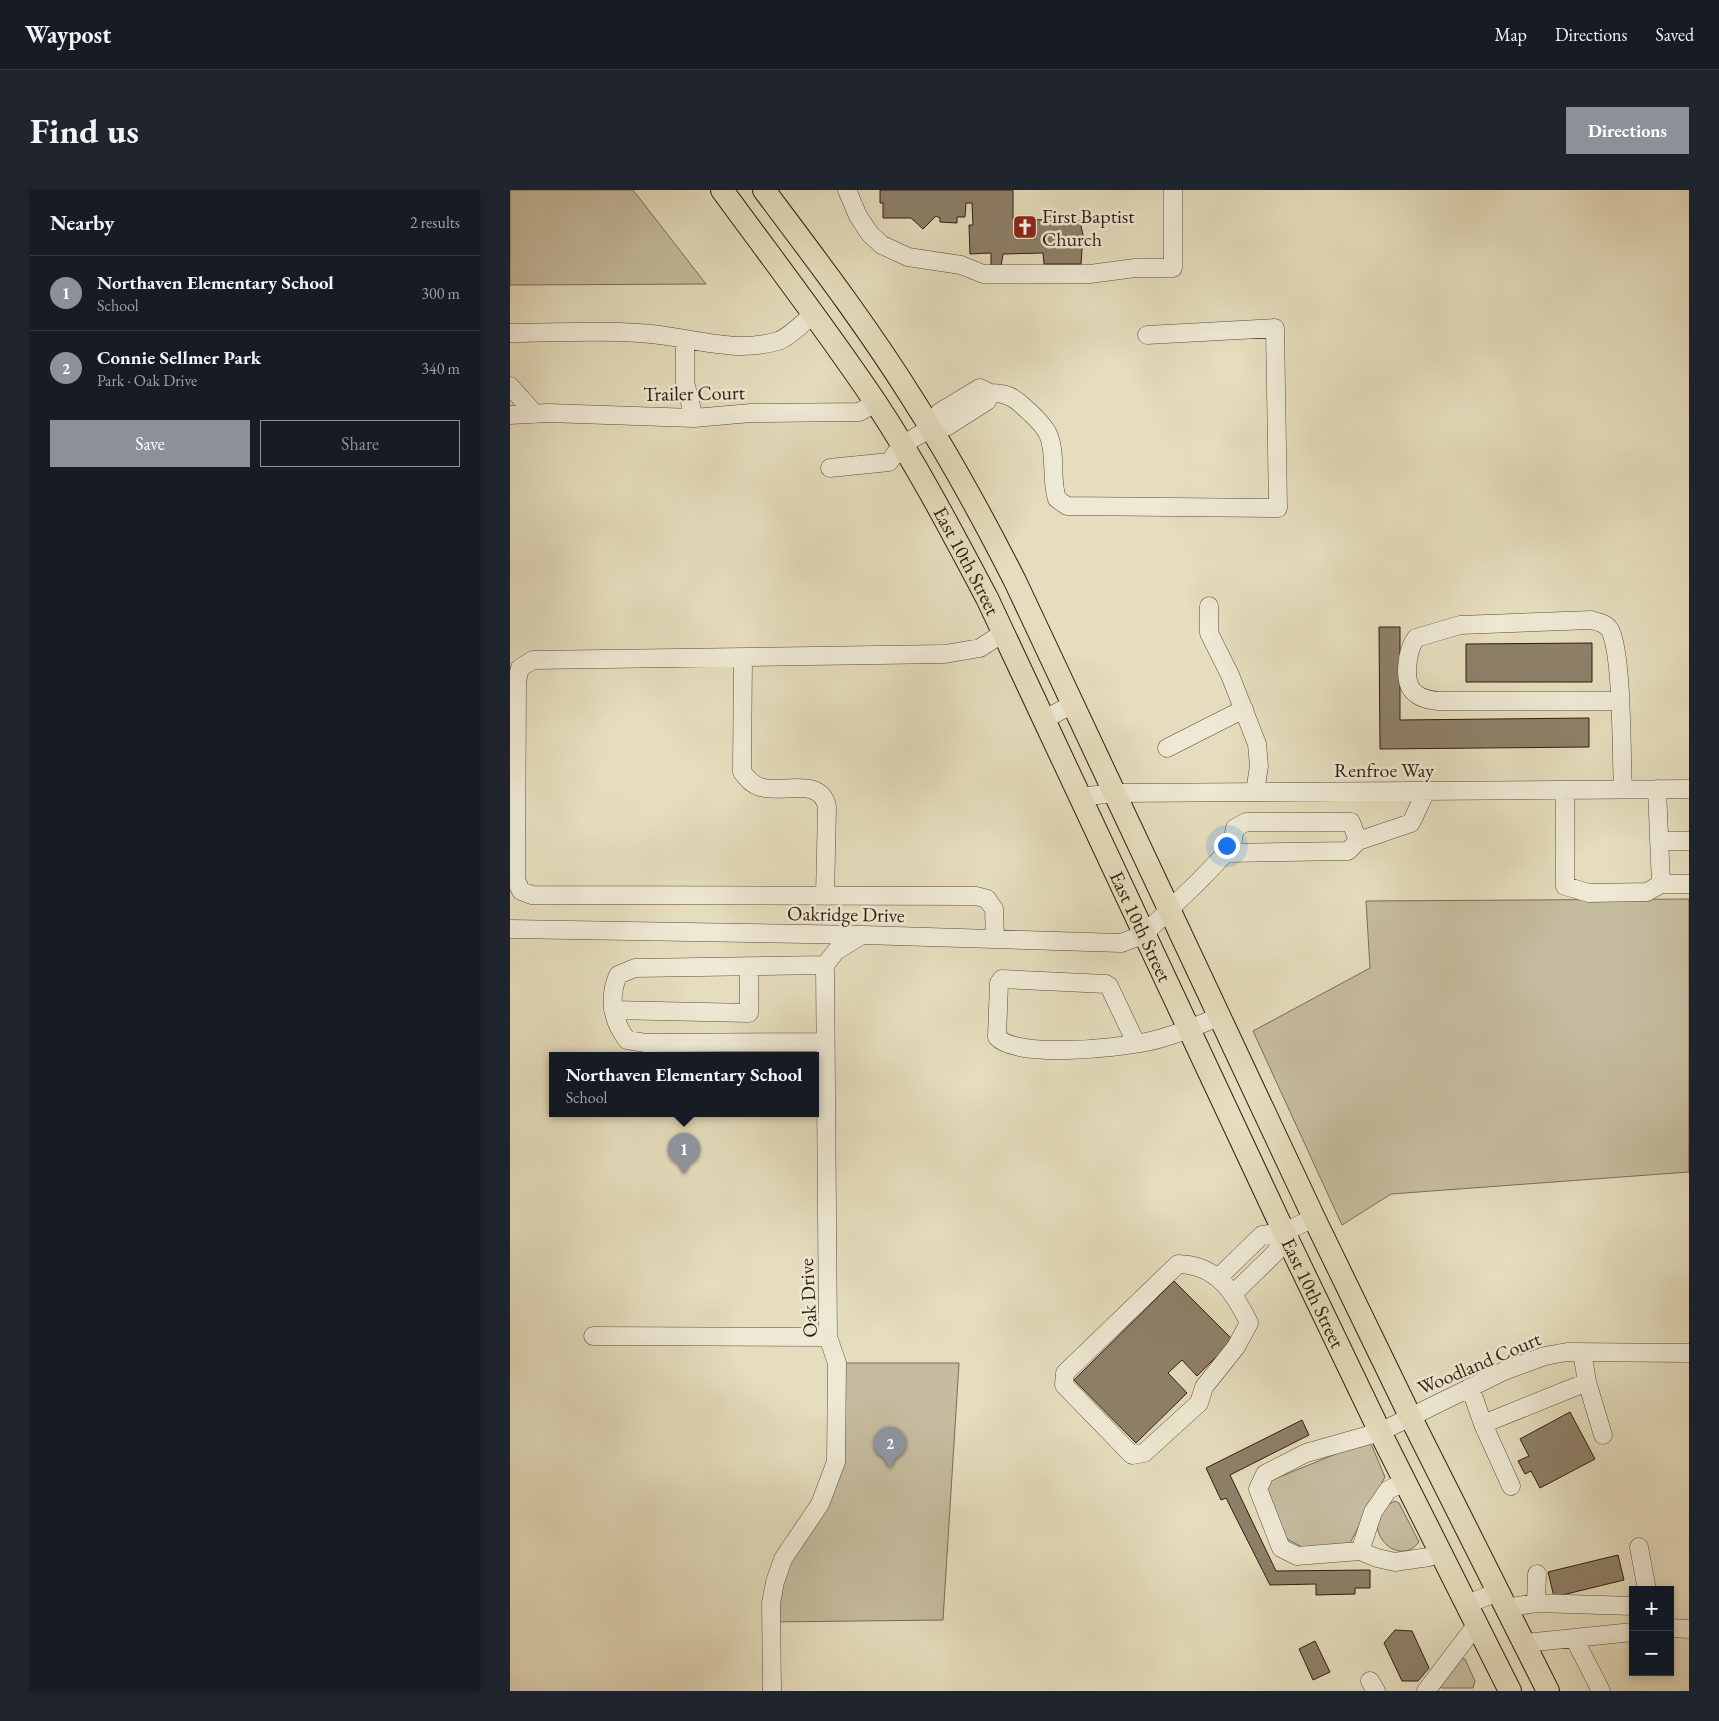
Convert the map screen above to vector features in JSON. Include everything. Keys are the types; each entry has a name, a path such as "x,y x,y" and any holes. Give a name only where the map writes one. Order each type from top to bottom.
{"main road":[{"name":"East 10th Street","path":"722,190 814,314 876,403 959,545 1003,633 1143,935 1380,1432 1510,1691"},
{"name":"East 10th Street","path":"764,190 847,301 931,428 1010,572 1074,704 1218,1017 1314,1218 1410,1416 1548,1691"}],"street":[{"path":"847,190 864,227 882,245 908,257 961,265 983,274 1090,274 1135,268 1173,268 1173,190"},
{"path":"510,333 638,333 726,346 750,346 779,341 790,335 796,326 814,314"},
{"path":"830,468 889,462 902,445 931,428 948,426 987,401 990,393 1004,393 1017,400 1047,433 1052,452 1052,484 1057,499 1067,506 1278,508 1275,328 1147,335"},
{"path":"685,339 685,382 694,418"},
{"path":"510,386 535,414"},
{"name":"Trailer Court","path":"510,415 694,418 751,413 859,412 876,403"},
{"path":"1209,606 1209,633 1244,708 1258,744 1259,766 1255,792"},
{"path":"1619,701 1438,702 1424,699 1414,692 1409,685 1407,654 1416,638 1460,625 1591,620 1603,623 1609,628 1614,640 1619,701 1623,789"},
{"path":"995,939 994,909 987,899 976,896 532,895 521,891 516,880 517,681 520,668 533,660 945,654 980,648 1003,633"},
{"path":"743,658 742,772 750,782 761,787 817,790 825,797 827,807 825,896"},
{"path":"1043,720 1074,704"},
{"path":"1167,748 1244,708"},
{"path":"1656,789 1661,884"},
{"name":"Renfroe Way","path":"1079,797 1115,793 1689,789"},
{"path":"1565,790 1565,886 1589,893 1647,892 1661,884 1689,884"},
{"path":"1226,853 1348,851 1358,841 1411,823 1426,791"},
{"path":"1226,853 1232,844 1235,828 1246,822 1351,822 1358,841"},
{"path":"1659,841 1689,841"},
{"name":"Oakridge Drive","path":"510,929 863,935 1121,943 1143,935 1168,908 1226,853"},
{"path":"824,1042 646,1043 627,1040 616,1026 613,1010 613,987 618,975 635,968 825,965 836,951 863,935"},
{"name":"Oak Drive","path":"772,1691 771,1603 775,1582 783,1559 820,1504 836,1462 837,1363 828,1337 824,1042 825,965"},
{"path":"613,1010 749,1012 749,966"},
{"path":"1136,1043 1110,986 1106,984 1002,980 999,983 997,1037 1011,1047 1059,1050 1136,1043 1188,1030 1218,1017"},
{"path":"1218,1278 1262,1235 1284,1232 1314,1218"},
{"path":"1234,1293 1276,1252 1284,1232"},
{"path":"1178,1264 1193,1264 1218,1278 1234,1293 1249,1323 1244,1336 1204,1387 1199,1403 1144,1453 1132,1455 1064,1385 1065,1373 1178,1264"},
{"path":"593,1336 828,1337"},
{"path":"1582,1352 1587,1382 1603,1435"},
{"name":"Woodland Court","path":"1360,1551 1298,1556 1281,1548 1258,1489 1265,1474 1306,1453 1380,1432 1504,1371 1545,1356 1582,1352 1689,1353"},
{"path":"1484,1424 1587,1382"},
{"path":"1470,1387 1511,1486"},
{"path":"1405,1482 1388,1490 1374,1512 1360,1551 1377,1558 1395,1562 1429,1557 1441,1552"},
{"path":"1639,1547 1646,1586"},
{"path":"1536,1602 1537,1574"},
{"path":"1426,1691 1472,1614 1502,1600 1629,1606"},
{"path":"1674,1628 1689,1629"},
{"path":"1524,1643 1629,1632"},
{"path":"1574,1638 1601,1691"},
{"path":"1498,1691 1510,1691"}],"shaded area":[{"path":"510,190 633,190 706,284 510,285"},
{"path":"1689,899 1689,1172 1391,1194 1342,1225 1253,1031 1370,968 1366,901"},
{"path":"837,1363 959,1363 943,1620 771,1622 783,1559 820,1504 837,1433"},
{"path":"1365,1442 1372,1446 1385,1477 1348,1545 1302,1547 1287,1539 1267,1489 1272,1480"},
{"path":"1395,1501 1399,1503 1419,1542 1410,1550 1400,1551 1390,1547 1378,1531 1378,1520 1383,1510"},
{"path":"1460,1658 1465,1659 1475,1681 1473,1688 1441,1688 1439,1686"}],"building":[{"name":"First Baptist Church","path":"880,190 1013,190 1013,219 1080,221 1083,235 1081,264 1044,264 1043,253 1003,254 1001,266 991,267 991,253 970,254 969,225 973,225 972,203 966,203 965,217 957,217 957,223 940,222 940,218 936,216 923,229 911,218 883,218 883,203 880,203"},
{"path":"1379,627 1400,627 1400,720 1589,718 1589,747 1380,749"},
{"path":"1592,643 1592,682 1466,682 1466,644"},
{"path":"1174,1281 1233,1340 1197,1376 1182,1360 1168,1373 1187,1393 1136,1443 1074,1380"},
{"path":"1570,1412 1595,1459 1540,1488 1531,1471 1525,1474 1518,1461 1529,1456 1520,1439"},
{"path":"1302,1420 1309,1435 1230,1475 1276,1571 1370,1570 1370,1588 1355,1588 1355,1594 1316,1595 1316,1584 1270,1585 1226,1498 1221,1500 1206,1468"},
{"path":"1618,1555 1624,1580 1554,1597 1548,1572"},
{"path":"1395,1630 1412,1631 1429,1668 1418,1681 1402,1681 1384,1643"},
{"path":"1315,1641 1330,1672 1313,1680 1299,1649"}],"place":[{"name":"First Baptist Church","path":"1025,227"},
{"name":"Northaven Elementary School","path":"684,1174"},
{"name":"Connie Sellmer Park","path":"890,1468"}]}
